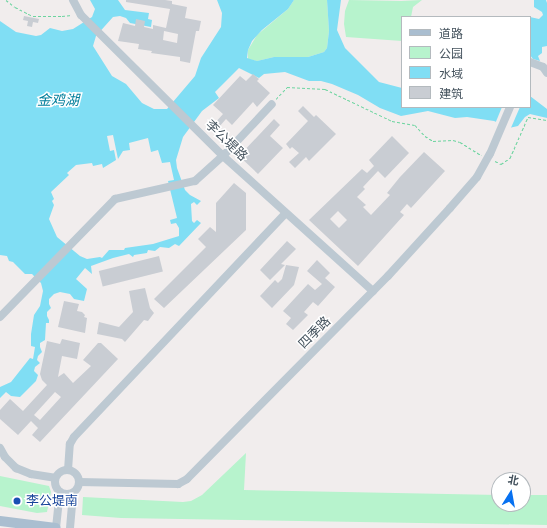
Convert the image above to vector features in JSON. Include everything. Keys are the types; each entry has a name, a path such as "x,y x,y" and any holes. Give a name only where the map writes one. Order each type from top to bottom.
{"main road":[{"path":"0,521 56,528"}],"street":[{"name":"李公堤路","path":"72,0 79,13 223,156 373,291"},
{"path":"531,62 543,65 547,73"},
{"path":"0,317 34,280 115,199 195,181 223,156 272,104"},
{"name":"四季路","path":"79,482 178,484 187,479 373,291 472,183 487,159 510,108"},
{"path":"68,470 70,444 74,437 286,213"},
{"path":"0,448 5,457 16,468 31,474 55,478"},
{"path":"70,528 73,493 77,489 79,482 77,476 68,470 60,472 55,478 54,484 60,492 64,494 73,493"},
{"path":"56,528 60,492"}],"path":[{"path":"7,1 33,16 70,16 79,13"},
{"path":"272,104 287,87 325,89 392,121 414,125 424,136 433,141 453,140 460,142 487,159 501,164 510,158 528,117 547,120"}],"green space":[{"path":"294,0 327,0 329,31 327,48 324,52 308,57 274,57 257,61 248,59 248,50 257,35 288,9"},
{"path":"349,0 422,0 413,7 411,16 401,16 401,41 346,37 344,24 345,11"},
{"path":"246,453 244,490 491,495 491,512 531,512 531,495 547,495 547,525 121,518 82,515 83,497 183,502 191,501 202,495"},
{"path":"0,476 49,486 51,492 47,512 37,513 0,506"}],"water":[{"name":"金鸡湖","path":"90,0 118,0 125,10 149,13 148,19 152,20 151,27 130,23 126,18 120,16 113,17 96,36 93,46 112,76 126,84 142,103 154,109 167,109 195,76 201,58 221,27 222,13 217,0 294,0 288,9 262,30 252,41 248,50 247,58 257,61 274,57 308,57 324,52 327,48 329,31 327,0 341,0 337,30 345,48 379,82 401,88 401,108 531,108 531,97 547,109 547,118 530,114 525,117 518,126 509,128 494,121 467,117 455,118 428,111 401,116 380,108 358,95 332,84 321,81 309,81 285,72 264,74 259,78 239,68 215,92 219,98 202,111 183,137 176,160 177,168 185,190 190,195 201,201 197,205 194,202 191,204 192,221 194,223 197,220 201,223 179,246 175,244 169,248 160,247 155,251 148,250 147,253 134,255 133,257 129,254 113,258 91,266 92,274 85,268 76,279 87,289 84,301 74,299 70,294 60,292 54,294 49,299 51,308 47,312 49,323 46,323 45,340 40,343 42,352 38,356 37,360 40,363 35,367 34,371 38,375 36,381 20,397 11,396 6,392 0,398 0,387 11,382 30,358 33,359 35,347 31,346 31,334 34,315 40,306 43,291 41,283 32,274 25,274 13,262 9,261 7,256 0,255 0,21 16,32 36,36 41,35 50,28 62,31 73,29 92,17 95,9","holes":["113,135 118,159 123,151 130,150 129,143 148,138 151,152 158,150 162,163 170,162 174,180 168,181 177,218 170,220 171,224 176,223 179,228 179,236 153,244 125,248 124,250 109,250 102,258 87,259 80,256 57,237 49,219 54,205 52,201 54,199 51,192 69,175 67,173 76,165 92,163 93,166 102,164 103,168 116,160 114,150 110,151 107,136"]},
{"path":"534,0 546,0 547,46 542,47 542,53 538,56 540,61 533,59 531,56 531,17 539,19 543,15 542,12 534,7"}],"pier":[{"path":"502,108 520,108 510,130 495,124"}],"building":[{"path":"126,0 165,0 172,1 172,4 187,7 185,18 201,21 199,31 196,31 190,63 180,61 180,57 151,53 152,51 138,49 139,44 118,41 123,23 135,26 136,19 145,21 144,27 153,29 153,25 166,28 170,9 126,2","holes":["164,31 178,34 177,43 163,40"]},
{"path":"24,16 39,19 38,23 33,22 32,27 27,26 28,21 23,20"},
{"path":"253,74 259,79 257,81 270,93 257,107 253,102 232,125 226,119 219,127 215,123 223,114 213,105 240,76 246,81"},
{"path":"303,106 314,117 316,115 336,134 309,161 306,157 295,168 289,162 299,153 292,147 290,149 286,144 308,121 298,111"},
{"path":"274,119 280,125 270,136 283,148 258,174 239,156"},
{"path":"392,136 409,153 385,178 378,171 363,187 365,189 357,197 366,205 363,207 371,215 390,195 387,193 400,177 424,152 445,171 411,208 407,204 400,212 404,215 358,266 309,220 362,169 367,173 374,166 369,160","holes":["338,211 347,220 339,228 330,219"]},
{"path":"234,183 246,193 246,230 164,308 154,299 206,247 198,239 210,227 216,232 216,203"},
{"path":"287,241 296,249 281,264 285,265 270,280 260,270"},
{"path":"159,256 163,272 103,287 99,271"},
{"path":"317,260 330,273 325,278 335,287 318,306 313,302 304,312 308,315 293,330 286,324 291,318 283,311 308,284 315,290 322,284 307,271"},
{"path":"286,265 299,267 294,285 272,308 260,296 275,280 278,283 282,279"},
{"path":"145,288 150,308 154,313 148,321 144,320 125,342 122,339 97,334 99,322 119,327 133,312 129,291"},
{"path":"64,301 79,304 77,311 82,312 85,315 84,317 87,318 85,333 58,327"},
{"path":"62,339 80,343 77,359 62,356 58,377 64,373 73,383 91,366 83,360 98,343 101,343 118,359 40,442 32,435 38,428 31,421 18,435 0,419 0,410 10,399 23,411 47,385 42,380 40,374 47,341 60,344","holes":["55,392 61,397 40,420 34,415"]}],"place":[{"name":"李公堤南","path":"17,501"}]}
